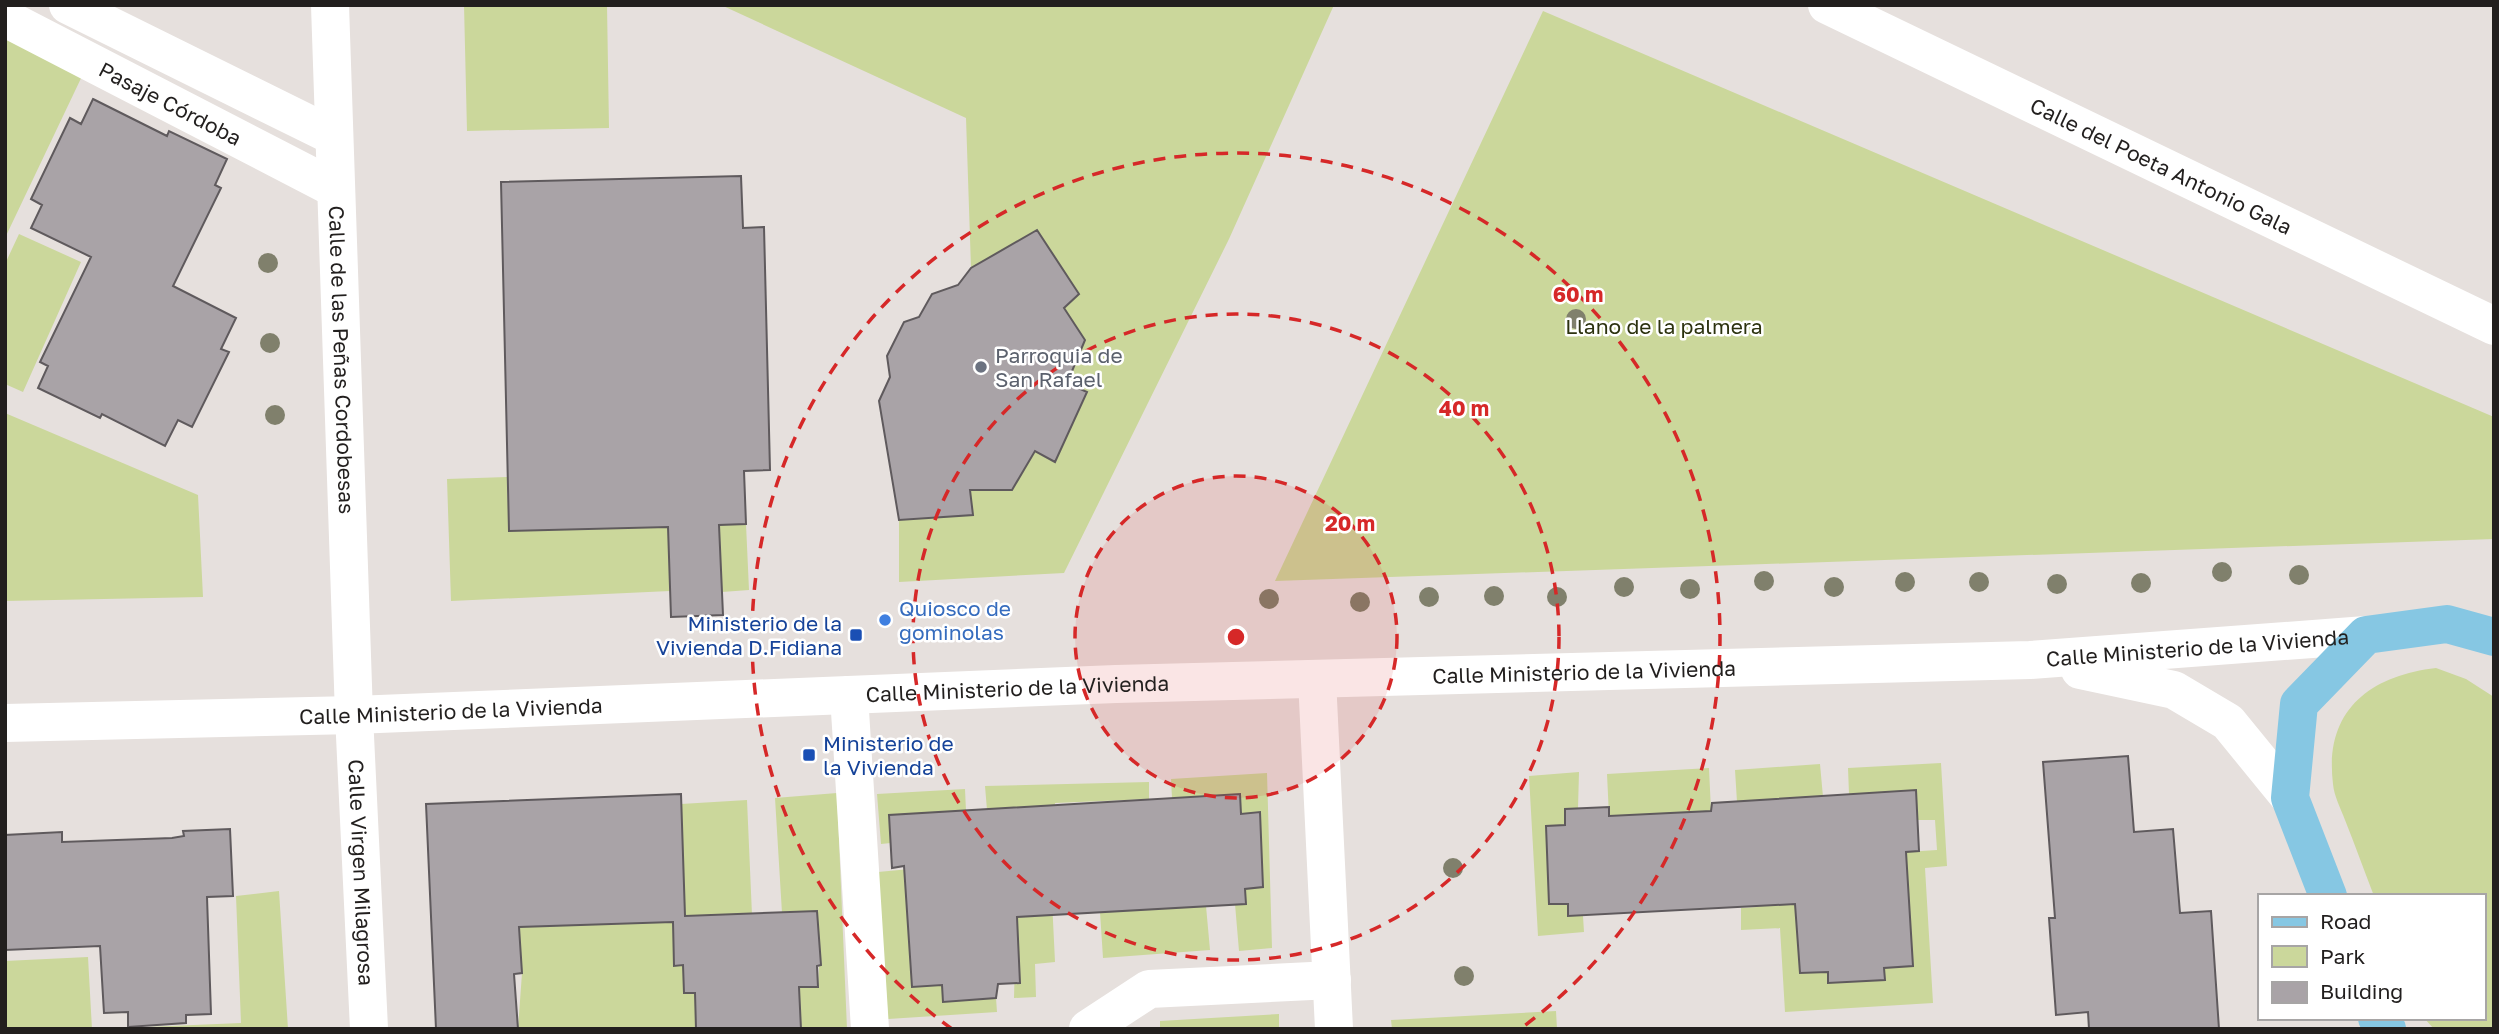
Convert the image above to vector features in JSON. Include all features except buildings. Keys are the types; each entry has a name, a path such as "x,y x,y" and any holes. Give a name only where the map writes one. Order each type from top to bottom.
{"main road":[{"path":"2327,894 2290,799 2299,704 2366,635 2447,624 2494,637"}],"street":[{"path":"68,5 333,136"},
{"name":"Calle de las Peñas Cordobesas","path":"330,5 334,188 354,716"},
{"name":"Calle del Poeta Antonio Gala","path":"1827,5 2494,326"},
{"name":"Pasaje Córdoba","path":"5,18 334,188"},
{"name":"Calle Ministerio de la Vivienda","path":"5,723 354,716 849,695 2030,660 2366,635"},
{"name":"Calle Ministerio de la Vivienda","path":"2030,660 2174,690 2228,722 2290,799"},
{"path":"1317,680 1334,1029"},
{"path":"849,695 870,1029"},
{"name":"Calle Virgen Milagrosa","path":"354,716 369,1029"},
{"path":"1088,1029 1149,989 1332,980"}],"green space":[{"path":"464,5 607,5 609,128 467,131"},
{"path":"721,5 1334,5 1229,239 1064,573 899,582 899,520 972,515 970,490 1012,490 1035,451 1055,461 1087,393 1067,383 1085,340 1064,308 1079,294 1037,230 971,268 966,118"},
{"name":"Llano de la palmera","path":"1543,11 2494,417 2494,539 1275,581"},
{"path":"5,35 84,72 5,238"},
{"path":"19,234 81,262 23,392 5,384 5,264"},
{"path":"5,413 198,495 203,597 5,601"},
{"path":"507,477 509,531 746,524 749,590 722,592 720,558 670,591 451,601 447,479"},
{"path":"2436,668 2466,679 2494,697 2494,1029 2434,1029 2426,1020 2485,1020 2485,894 2373,894 2334,789 2332,758 2336,736 2344,717 2356,702 2372,689 2390,679"},
{"path":"1941,763 1947,866 1925,868 1933,1003 1785,1012 1780,928 1741,930 1741,908 1757,907 1757,893 1774,857 1828,972 1829,983 1884,980 1884,968 1912,966 1906,852 1937,850 1935,820 1918,820 1916,791 1849,794 1848,768"},
{"path":"1820,764 1823,797 1737,802 1735,770"},
{"path":"1709,768 1711,811 1609,816 1607,774"},
{"path":"1579,772 1578,808 1565,825 1546,827 1549,904 1568,904 1568,916 1583,916 1584,932 1538,936 1529,776"},
{"path":"1267,773 1272,948 1239,951 1235,904 1246,904 1245,889 1263,887 1241,814 1240,795 1172,798 1171,779"},
{"path":"1149,782 1149,799 1055,803 1054,825 987,810 985,786"},
{"path":"965,789 966,811 889,815 891,843 881,844 877,794"},
{"path":"837,793 847,1029 801,1029 799,987 818,987 820,948 782,913 775,798"},
{"path":"747,800 752,915 679,916 680,947 674,947 674,965 683,965 684,993 695,993 696,1029 518,1029 522,973 519,927 600,924 598,885 684,882 681,804"},
{"path":"1036,860 1052,900 1055,962 1035,964 1036,997 1014,998 1016,917"},
{"path":"910,869 942,985 943,1001 996,998 997,1012 888,1019 878,872"},
{"path":"279,891 288,1029 99,1029 241,1023 236,896"},
{"path":"1206,906 1210,950 1103,958 1100,912"},
{"path":"88,957 92,1029 5,1029 5,961"},
{"path":"1556,1011 1557,1029 1392,1029 1391,1020"},
{"path":"1279,1014 1279,1029 1160,1029 1160,1021"}],"place":[{"name":"Parroquia de San Rafael","path":"981,367"},
{"name":"Quiosco de gominolas","path":"885,620"},
{"name":"Ministerio de la Vivienda D.Fidiana","path":"856,635"},
{"name":"Ministerio de la Vivienda","path":"809,755"}]}
